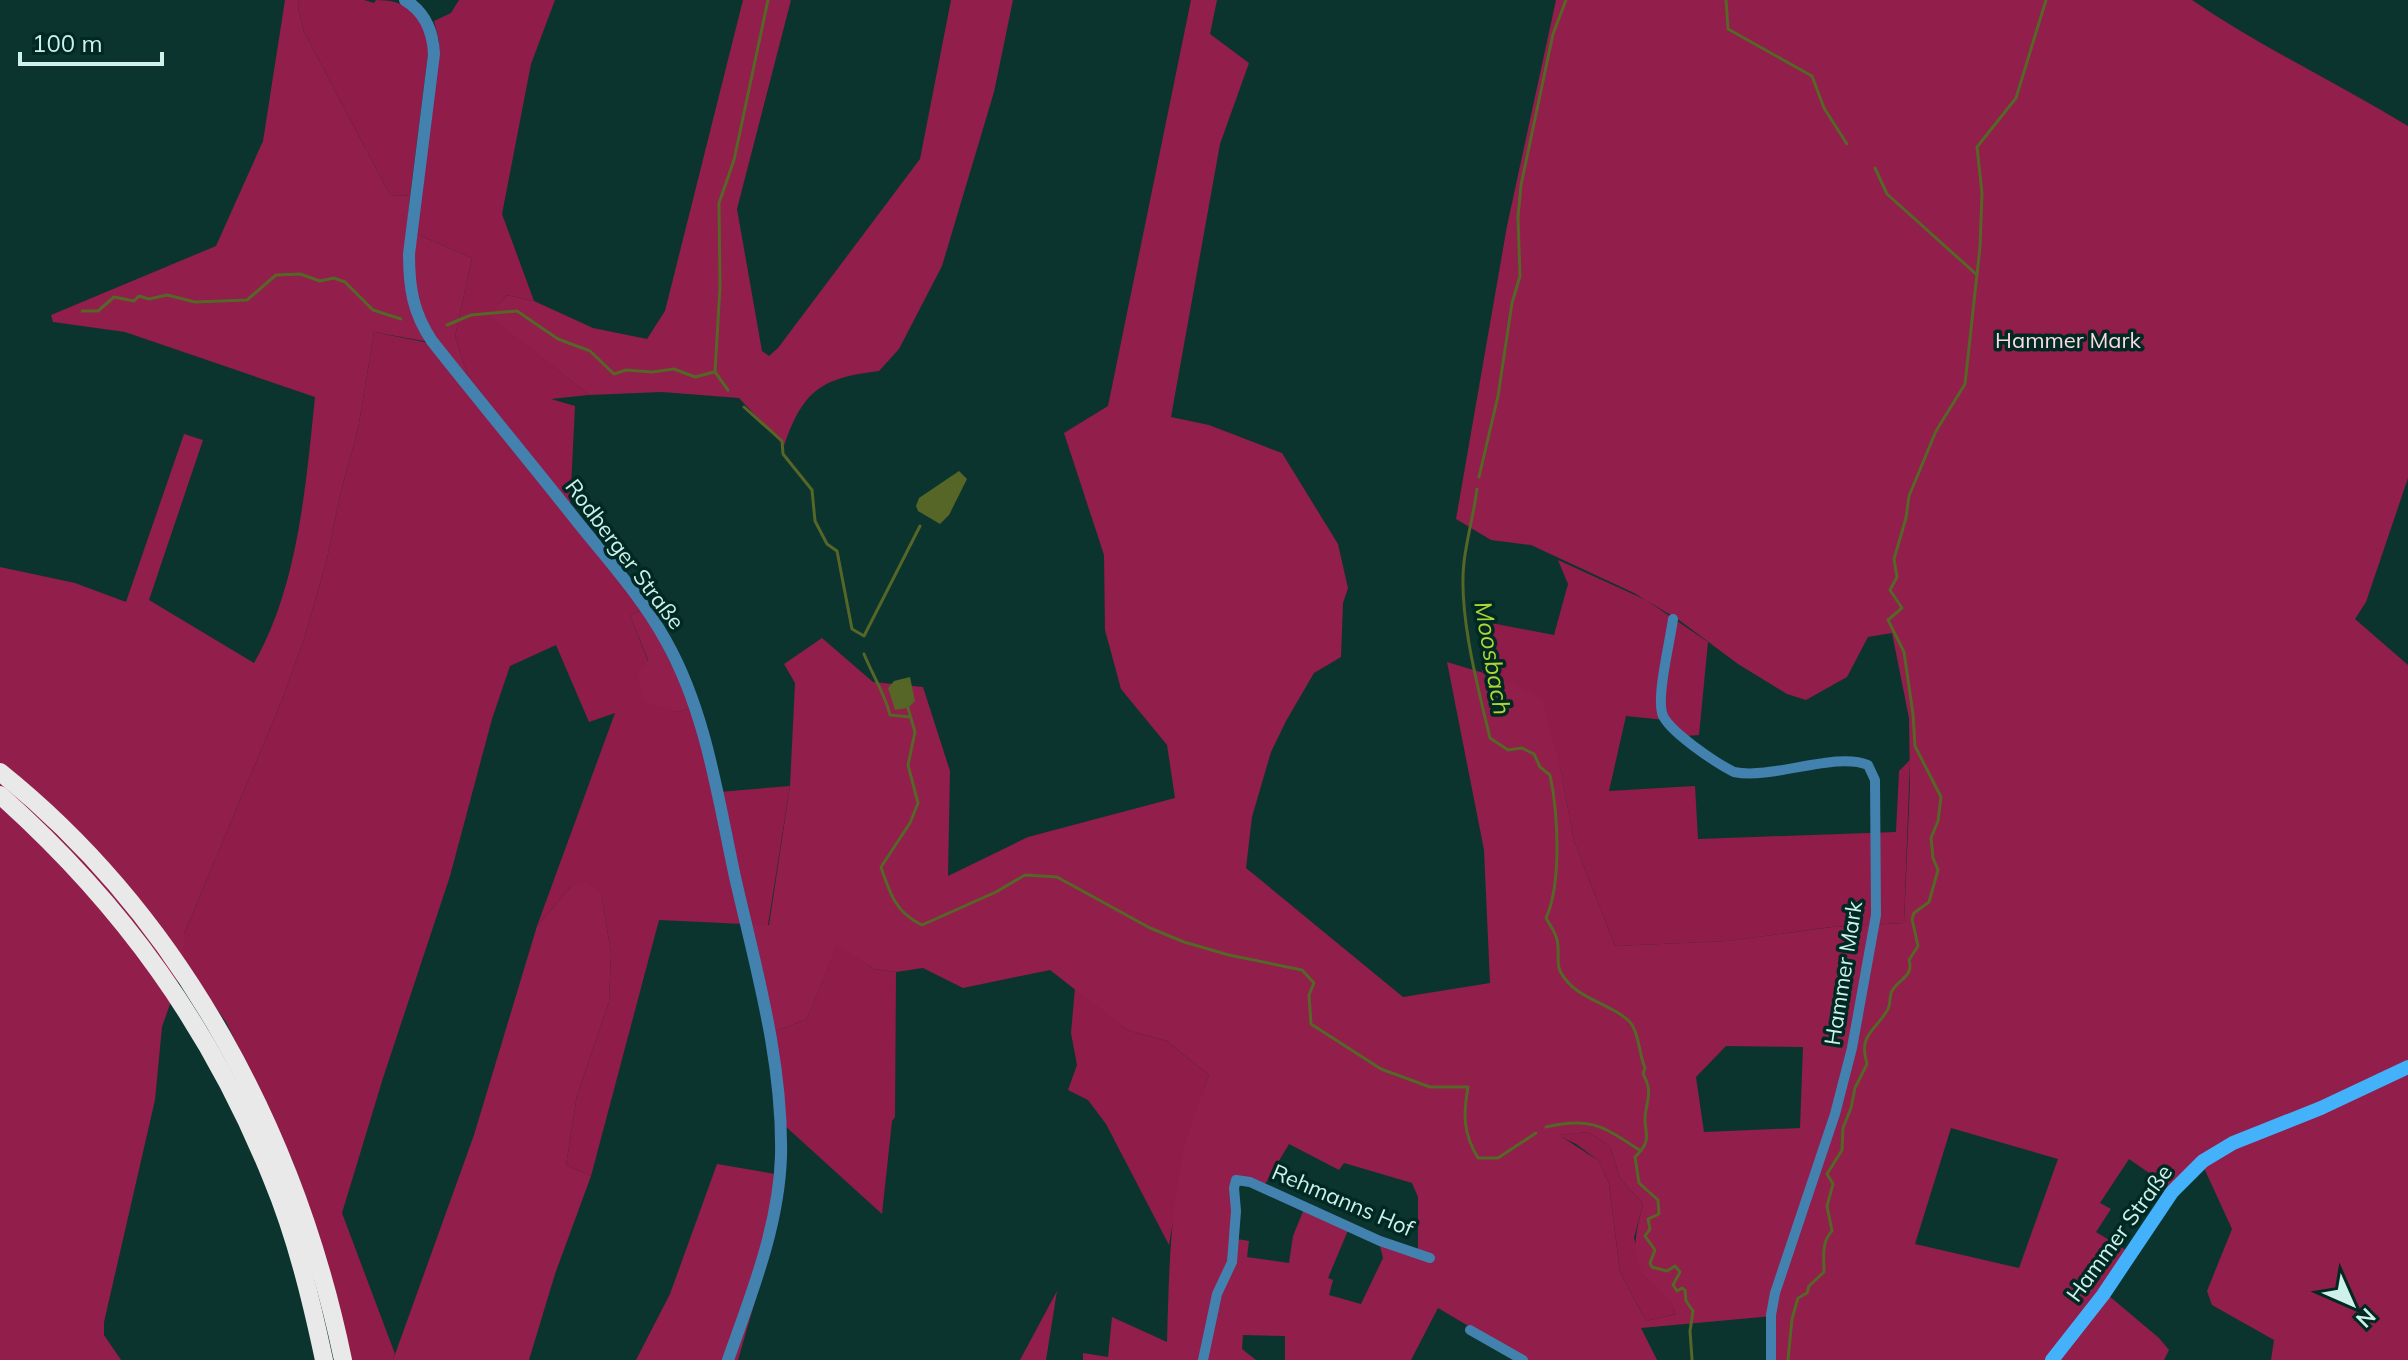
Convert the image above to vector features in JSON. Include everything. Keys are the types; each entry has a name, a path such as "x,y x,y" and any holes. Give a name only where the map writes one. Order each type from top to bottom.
{"highway":[{"path":"0,772 58,824 142,918 197,994 234,1057 272,1132 305,1216 343,1360"},
{"path":"0,795 89,882 173,989 197,1027 250,1128 273,1180 293,1237 324,1360"}],"main road":[{"name":"Hammer Straße","path":"2052,1360 2103,1295 2172,1192 2203,1161 2233,1143 2321,1108 2408,1067"}],"street":[{"name":"Rodberger Straße","path":"405,0 426,20 432,35 434,54 409,254 409,285 418,319 432,341 621,575 653,620 674,655 693,701 712,772 773,1043 781,1158 774,1214 758,1273 728,1360"},
{"name":"Hammer Mark","path":"1673,619 1661,701 1663,717 1676,732 1734,772 1780,772 1820,764 1860,762 1868,765 1875,780 1876,915 1852,1048 1835,1114 1775,1293 1771,1315 1771,1360"},
{"name":"Rehmanns Hof","path":"1203,1360 1217,1294 1232,1262 1236,1180 1250,1182 1380,1241 1430,1258"},
{"path":"1470,1330 1523,1360"}],"shaded area":[{"path":"299,0 395,2 415,14 425,29 430,38 410,196 390,195 304,32"},
{"path":"459,0 555,0 531,64 502,214 534,301 507,295 490,316 589,395 551,399 575,406 570,508 468,377 455,336 472,258 414,233 439,56 434,21 451,13"},
{"path":"374,332 429,343 644,610 630,615 648,661 652,702 678,712 693,707 744,924 659,920 591,1176 566,1165 577,1095 609,1002 611,953 602,898 571,887 537,926 615,713 589,722 556,645 510,666 492,719 450,876 342,1213 395,1354 393,1360 349,1360 328,1266 293,1162 226,1022 184,964 184,934 282,700 304,639 358,429"},
{"path":"959,471 967,479 949,515 940,524 918,511 919,498"},
{"path":"1558,560 1646,600 1708,642 1699,735 1685,736 1665,720 1626,716 1609,791 1695,786 1698,839 1896,832 1899,771 1910,760 1904,923 1832,927 1729,941 1615,946 1574,841 1560,767 1500,678 1482,672 1481,621 1554,635 1568,584"},
{"path":"910,677 915,701 908,708 895,710 888,688 894,681"},
{"path":"790,786 768,925 749,925 719,792"},
{"path":"837,945 874,969 896,972 895,1117 892,1121 882,1214 784,1125 773,1032 807,1019"},
{"path":"1075,988 1127,1030 1167,1041 1209,1075 1188,1134 1169,1245 1106,1124 1088,1100 1068,1090 1077,1065 1071,1033"},
{"path":"1588,1132 1610,1146 1620,1178 1643,1204 1634,1238 1647,1279 1669,1297 1676,1314 1646,1321 1620,1272 1609,1184 1599,1161 1557,1135"}],"green space":[{"path":"285,0 299,0 304,32 390,195 410,196 404,272 406,290 418,324 429,342 374,332 358,429 304,639 282,700 184,934 184,964 162,1027 155,1100 104,1322 104,1335 121,1360 0,1360 0,567 75,583 126,602 184,434 203,440 149,600 254,663 281,602 298,534 315,397 125,332 53,322 51,315 216,246 263,141"},
{"path":"743,0 791,0 737,209 762,351 769,356 920,159 951,0 1013,0 994,92 942,266 899,349 879,371 842,378 816,390 799,412 784,446 739,398 662,392 589,395 489,316 507,295 534,301 593,328 647,339 665,311"},
{"name":"Hammer Mark","path":"1191,0 1217,0 1210,34 1249,63 1220,144 1171,417 1209,425 1282,453 1338,544 1348,588 1343,603 1341,657 1314,673 1271,752 1252,817 1246,868 1403,997 1490,983 1484,850 1447,662 1500,678 1542,699 1560,766 1574,841 1615,946 1728,941 1833,927 1904,923 1910,783 1909,718 1892,633 1868,637 1847,677 1806,700 1787,694 1738,664 1679,620 1634,593 1531,545 1491,540 1456,519 1507,226 1556,0 2192,0 2408,126 2408,478 2366,602 2355,619 2408,665 2408,1360 2271,1360 2274,1340 2212,1305 2207,1291 2232,1229 2204,1168 2169,1203 2108,1295 2159,1338 2169,1350 2164,1360 1776,1360 1773,1316 1641,1328 1657,1360 1526,1360 1438,1308 1411,1360 1285,1360 1285,1336 1243,1335 1242,1349 1256,1360 1083,1360 1083,1353 1108,1357 1112,1317 1167,1342 1177,1184 1188,1133 1209,1075 1167,1041 1127,1030 1050,970 963,988 923,968 896,972 874,969 837,946 807,1019 773,1032 749,925 769,925 790,786 795,683 784,664 822,638 873,682 923,687 950,771 948,876 1028,837 1175,798 1167,745 1121,689 1105,630 1104,555 1064,433 1108,406","holes":["1726,1046 1803,1047 1800,1128 1704,1132 1696,1077","1951,1128 2058,1159 2019,1268 1915,1244","1588,1132 1610,1146 1620,1178 1643,1204 1636,1243 1641,1271 1667,1298 1676,1314 1646,1321 1620,1272 1609,1184 1599,1161 1559,1135","1289,1144 1339,1170 1344,1163 1412,1183 1418,1197 1418,1250 1379,1238 1264,1186","2129,1159 2165,1184 2164,1196 2129,1252 2096,1232 2111,1209 2100,1203","1239,1182 1304,1209 1293,1236 1289,1263 1247,1257 1249,1241 1237,1239","1349,1228 1379,1242 1383,1258 1361,1304 1329,1295 1333,1280 1328,1278"]},
{"path":"414,233 472,258 455,336 468,377 432,331 419,306 413,278"},
{"path":"644,610 693,707 678,712 644,702 637,677 648,660 630,615"},
{"path":"586,882 597,889 602,898 611,953 609,1002 577,1095 566,1165 591,1176 555,1274 529,1360 393,1360 474,1135 537,926 571,887"},
{"path":"717,1164 775,1174 764,1270 738,1360 636,1360 670,1294"},
{"path":"1057,1291 1046,1360 1020,1360"}],"waterway":[{"path":"728,390 715,372 720,287 719,203 734,160 768,0"},
{"name":"Moosbach","path":"1479,477 1498,396 1512,303 1520,276 1518,217 1521,185 1553,34 1566,0"},
{"path":"1726,0 1728,29 1812,76 1824,108 1847,144"},
{"path":"1788,1360 1792,1319 1798,1298 1807,1293 1809,1286 1824,1272 1825,1245 1832,1231 1827,1206 1833,1184 1827,1174 1842,1150 1843,1128 1855,1088 1867,1064 1866,1039 1888,1009 1892,991 1908,974 1909,960 1918,946 1912,919 1914,913 1929,902 1938,870 1931,838 1938,821 1941,797 1915,746 1904,652 1888,620 1902,608 1890,590 1897,577 1894,559 1909,496 1936,431 1965,384 1980,247 1982,193 1977,147 2016,98 2046,0"},
{"path":"1875,168 1887,194 1976,274"},
{"path":"82,311 98,311 114,297 134,301 139,296 149,299 167,295 195,302 247,300 276,275 300,274 320,281 334,278 345,282 373,310 401,319"},
{"path":"447,325 471,315 517,311 558,339 590,351 614,374 626,370 652,372 674,369 695,377 714,372"},
{"path":"744,407 782,441 783,454 812,490 815,521 827,544 837,551 852,629 864,636 920,526"},
{"name":"Moosbach","path":"1477,489 1464,562 1464,604 1470,650 1490,738 1508,750 1522,748 1534,754 1540,767 1550,775 1557,847 1554,886 1546,918 1556,937 1560,971 1566,981 1583,995 1629,1021 1637,1037 1649,1092 1645,1144 1635,1157 1639,1183 1658,1200 1659,1214 1648,1219 1650,1229 1645,1236 1655,1250 1650,1263 1652,1267 1667,1271 1675,1266 1680,1272 1673,1285 1677,1291 1685,1290 1686,1301 1693,1311 1690,1331 1692,1359"},
{"path":"864,654 890,715 910,717"},
{"path":"908,708 915,732 908,765 918,803 910,823 881,867 895,902 913,920 922,925 996,892 1025,875 1057,877 1150,928 1184,942 1302,970 1314,983 1309,995 1311,1024 1381,1069 1430,1087 1468,1087 1466,1124 1469,1140 1478,1158 1498,1158 1536,1133"},
{"path":"1546,1127 1586,1123 1607,1130 1641,1151"}]}
